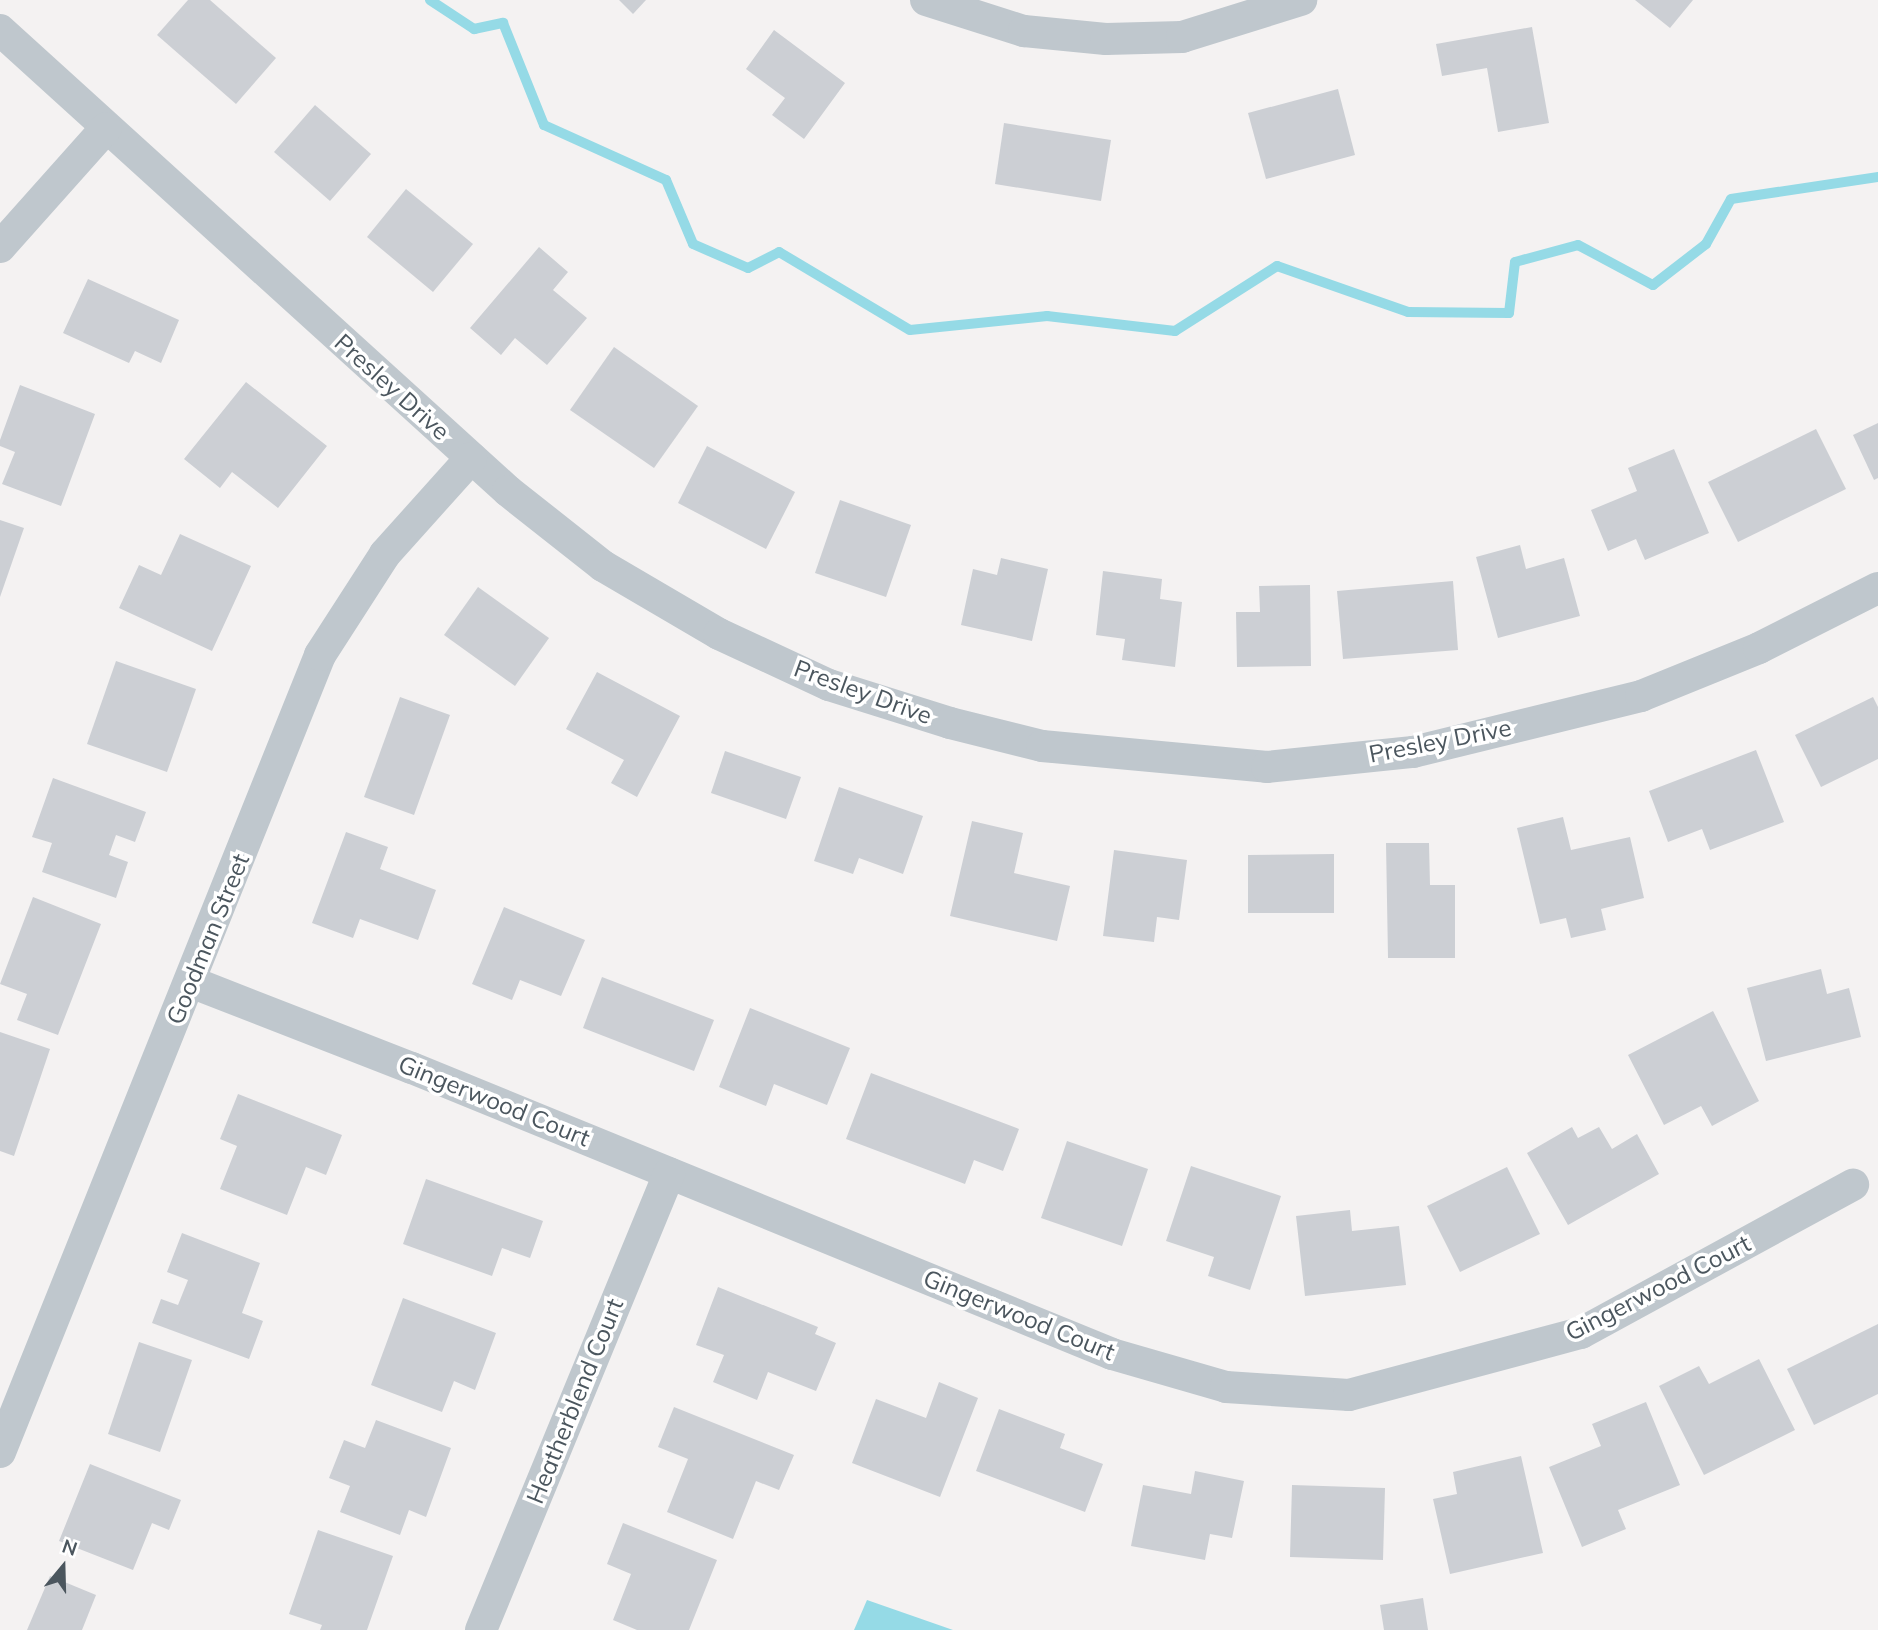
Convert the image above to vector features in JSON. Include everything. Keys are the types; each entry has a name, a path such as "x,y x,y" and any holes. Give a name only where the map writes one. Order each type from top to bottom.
{"street":[{"path":"926,0 1024,31 1106,39 1182,37 1301,0"},
{"name":"Presley Drive","path":"0,30 471,458 603,566 719,634 829,685 1042,746 1267,766 1413,752 1641,696 1759,649 1878,588"},
{"path":"0,247 106,128"},
{"name":"Goodman Street","path":"0,1452 191,982 320,655 385,554 471,458"},
{"name":"Gingerwood Court","path":"191,982 1112,1354 1226,1387 1349,1395 1581,1333 1853,1185"},
{"name":"Heatherblend Court","path":"481,1630 669,1173"}],"water":[{"path":"867,1600 953,1630 854,1630"}],"building":[{"path":"188,0 210,0 276,58 236,104 157,35"},
{"path":"619,0 646,0 633,14"},
{"path":"1635,0 1693,0 1670,28"},
{"path":"1532,27 1549,123 1498,132 1487,68 1442,76 1436,44"},
{"path":"774,30 845,83 804,139 772,115 785,98 746,69"},
{"path":"1338,89 1355,155 1266,179 1248,113"},
{"path":"315,105 371,154 330,201 274,152"},
{"path":"1004,123 1111,140 1101,201 995,184"},
{"path":"406,189 473,244 433,292 367,237"},
{"path":"539,247 568,272 553,290 587,318 547,365 515,338 501,355 470,328"},
{"path":"88,279 179,320 161,363 135,351 129,363 63,333"},
{"path":"614,347 698,406 654,468 570,410"},
{"path":"246,382 327,446 278,508 232,472 220,488 184,459"},
{"path":"20,385 95,414 61,506 2,484 15,452 0,446 0,440"},
{"path":"1878,423 1878,478 1874,480 1853,435"},
{"path":"1816,429 1846,489 1738,542 1708,482"},
{"path":"707,446 795,492 766,549 678,503"},
{"path":"1674,449 1709,533 1645,560 1636,539 1608,551 1591,510 1637,491 1628,468"},
{"path":"840,500 911,525 886,597 815,573"},
{"path":"0,520 24,528 0,597"},
{"path":"180,534 251,566 212,651 119,608 139,565 161,575"},
{"path":"1520,545 1526,569 1564,558 1580,616 1498,638 1476,557"},
{"path":"1001,558 1048,569 1032,641 961,625 973,569 997,575"},
{"path":"1103,571 1162,579 1160,599 1182,602 1175,667 1122,660 1125,639 1096,635"},
{"path":"1453,581 1458,650 1343,659 1337,591"},
{"path":"1310,585 1311,666 1237,667 1236,612 1260,612 1259,586"},
{"path":"478,587 549,638 515,686 444,635"},
{"path":"116,661 196,689 167,772 87,744"},
{"path":"597,672 680,716 637,797 611,783 624,760 566,729"},
{"path":"400,697 450,715 414,815 364,797"},
{"path":"1873,697 1878,707 1878,759 1821,787 1795,735"},
{"path":"1756,750 1784,822 1710,850 1702,829 1668,842 1649,791"},
{"path":"725,751 801,777 786,819 711,793"},
{"path":"53,778 146,812 135,842 116,835 109,855 128,862 116,898 42,872 52,843 32,837"},
{"path":"839,787 923,816 903,874 859,858 853,874 814,861"},
{"path":"1563,817 1571,850 1630,837 1644,898 1601,909 1606,930 1571,938 1566,918 1540,924 1517,828"},
{"path":"972,821 1023,833 1014,873 1070,886 1057,941 950,916"},
{"path":"346,832 388,847 380,869 436,890 418,940 360,919 353,938 312,923"},
{"path":"1386,843 1429,843 1430,885 1455,885 1455,958 1388,958"},
{"path":"1114,850 1187,860 1179,920 1157,917 1154,942 1103,936"},
{"path":"1334,854 1334,913 1248,913 1248,855"},
{"path":"33,897 101,924 58,1035 17,1020 27,994 0,984"},
{"path":"504,907 585,940 561,996 520,980 512,1000 472,984"},
{"path":"1821,969 1827,994 1849,988 1861,1037 1766,1061 1747,988"},
{"path":"602,977 714,1020 694,1071 583,1028"},
{"path":"750,1008 850,1048 827,1105 774,1084 766,1106 719,1087"},
{"path":"1713,1011 1759,1101 1712,1126 1701,1106 1664,1125 1628,1055"},
{"path":"0,1032 50,1049 14,1156 0,1151"},
{"path":"871,1073 1019,1129 1003,1171 974,1160 965,1184 846,1139"},
{"path":"238,1094 342,1135 326,1175 306,1167 287,1215 220,1189 237,1146 220,1139"},
{"path":"1572,1127 1578,1138 1599,1127 1612,1149 1637,1134 1659,1174 1568,1225 1527,1153"},
{"path":"1067,1141 1148,1169 1122,1246 1041,1218"},
{"path":"1191,1166 1281,1196 1250,1290 1208,1276 1214,1257 1166,1241"},
{"path":"1507,1167 1540,1234 1460,1272 1427,1206"},
{"path":"426,1179 543,1221 530,1258 502,1248 492,1276 403,1244"},
{"path":"1350,1210 1352,1231 1399,1226 1406,1285 1305,1296 1296,1216"},
{"path":"182,1233 260,1263 242,1313 263,1321 249,1359 152,1323 161,1299 178,1305 188,1280 167,1272"},
{"path":"718,1287 818,1327 815,1334 836,1343 816,1391 768,1372 757,1400 713,1382 724,1355 696,1345"},
{"path":"403,1298 496,1333 475,1390 454,1381 442,1412 371,1385"},
{"path":"1878,1324 1878,1394 1814,1425 1787,1369"},
{"path":"139,1342 192,1360 160,1452 108,1434"},
{"path":"1759,1359 1795,1430 1704,1475 1659,1386 1699,1366 1709,1384"},
{"path":"939,1382 978,1398 940,1497 852,1463 876,1399 926,1418"},
{"path":"1646,1402 1680,1485 1618,1510 1626,1529 1582,1547 1549,1467 1601,1446 1592,1424"},
{"path":"674,1407 794,1455 779,1490 756,1481 733,1539 667,1512 688,1459 658,1447"},
{"path":"999,1409 1065,1434 1060,1448 1103,1464 1085,1512 976,1471"},
{"path":"376,1420 451,1448 426,1517 409,1510 400,1535 340,1512 350,1486 329,1478 344,1440 365,1448"},
{"path":"1521,1456 1543,1553 1450,1574 1433,1499 1457,1494 1453,1472"},
{"path":"90,1464 181,1500 169,1530 152,1523 133,1570 59,1541"},
{"path":"1195,1471 1244,1481 1232,1538 1210,1534 1205,1560 1131,1546 1143,1485 1191,1494"},
{"path":"1292,1485 1385,1488 1383,1560 1290,1557"},
{"path":"623,1523 717,1560 689,1630 637,1630 613,1620 631,1574 607,1564"},
{"path":"318,1530 393,1556 367,1630 320,1630 322,1625 289,1614"},
{"path":"50,1576 96,1595 82,1630 27,1630"},
{"path":"1423,1598 1428,1630 1384,1630 1380,1605"}],"waterway":[{"path":"430,0 474,29 503,23 544,125 666,180 693,244 748,268 779,252 910,330 1047,316 1175,331 1277,266 1408,312 1509,313 1515,262 1578,245 1653,285 1706,244 1731,199 1878,177"}]}
